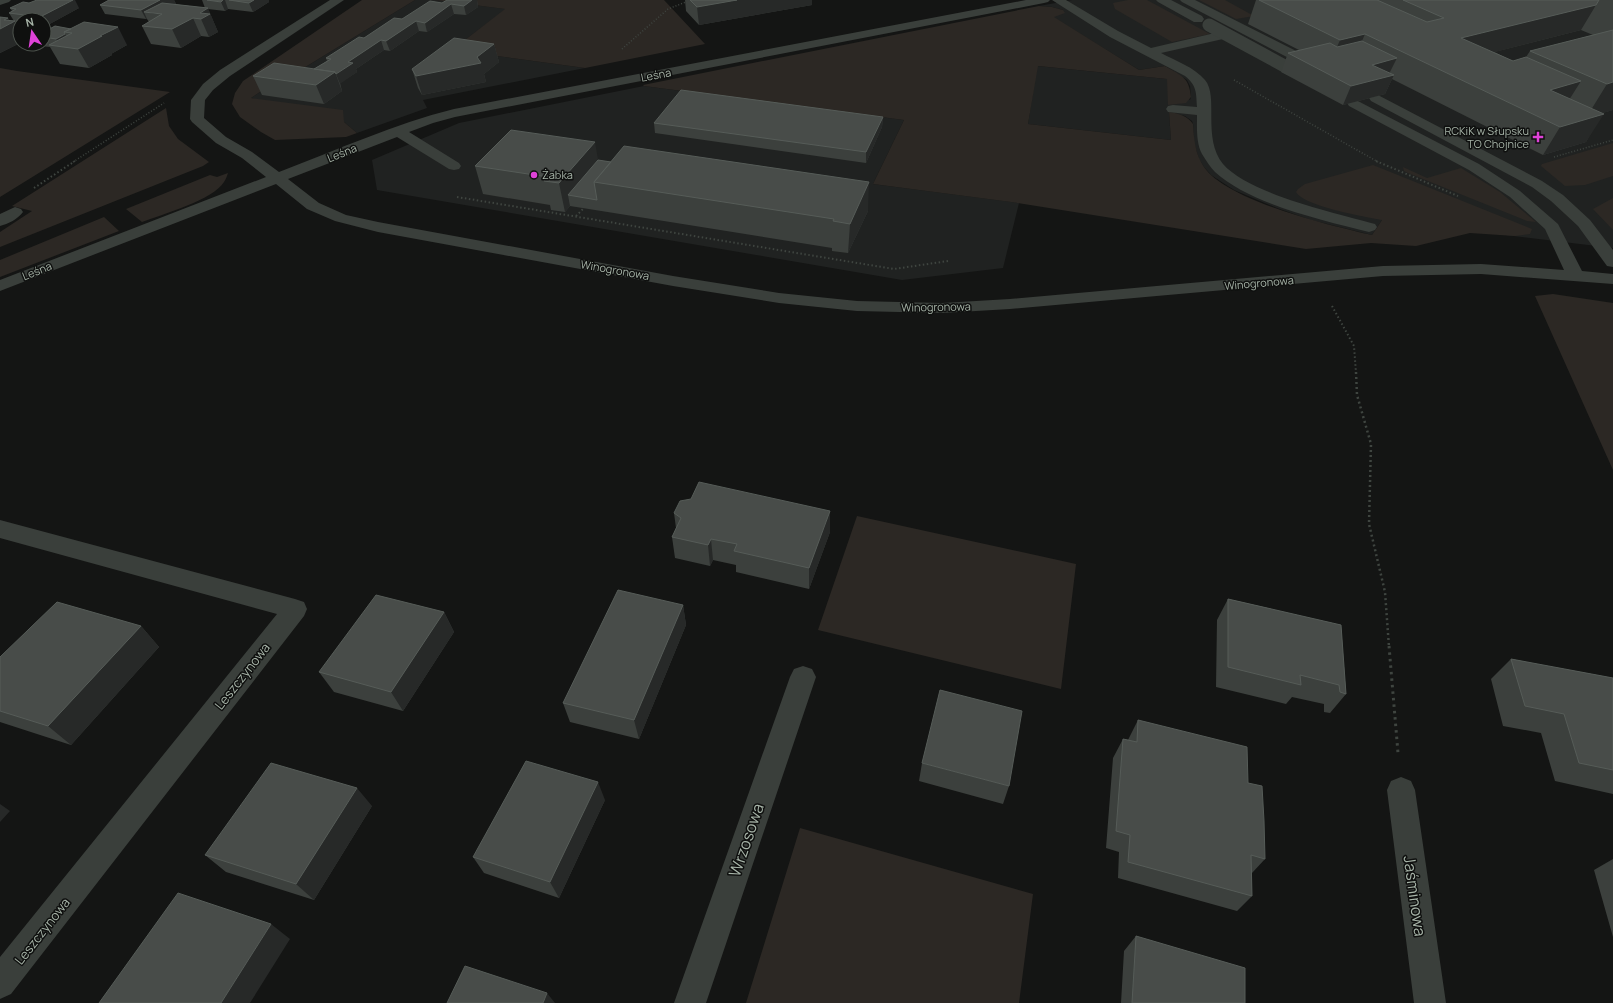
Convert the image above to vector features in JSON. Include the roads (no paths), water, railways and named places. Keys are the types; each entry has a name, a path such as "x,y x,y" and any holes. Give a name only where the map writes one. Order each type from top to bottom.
{"street":[{"path":"0,2 5,0"},
{"path":"276,178 247,156 221,140 197,119 198,100 208,86 225,73 338,0"},
{"name":"Leśna","path":"0,286 397,131 454,113 1044,0"},
{"path":"1058,0 1114,34 1183,69 1195,77 1201,86 1209,153 1218,166 1233,180 1252,190 1280,201 1369,227"},
{"path":"1162,0 1290,69"},
{"path":"1186,0 1243,31 1311,64"},
{"path":"1150,52 1219,36"},
{"path":"1376,98 1537,184 1556,198 1584,223 1613,262"},
{"path":"1354,103 1456,158 1515,194 1543,218 1555,231 1575,275"},
{"path":"1173,109 1204,112"},
{"path":"397,131 454,166"},
{"name":"Winogronowa","path":"276,178 313,206 341,218 378,227 681,282 779,298 857,306 942,308 1010,304 1383,271 1481,269 1613,279"},
{"path":"0,221 16,212"},
{"name":"Leszczynowa","path":"0,529 295,609 0,983"},
{"name":"Wrzosowa","path":"690,1003 803,676"},
{"name":"Jaśminowa","path":"1401,790 1430,1003"}],"place":[{"name":"RCKiK w Słupsku TO Chojnice","path":"1538,137"},
{"name":"Żabka","path":"534,175"}]}
